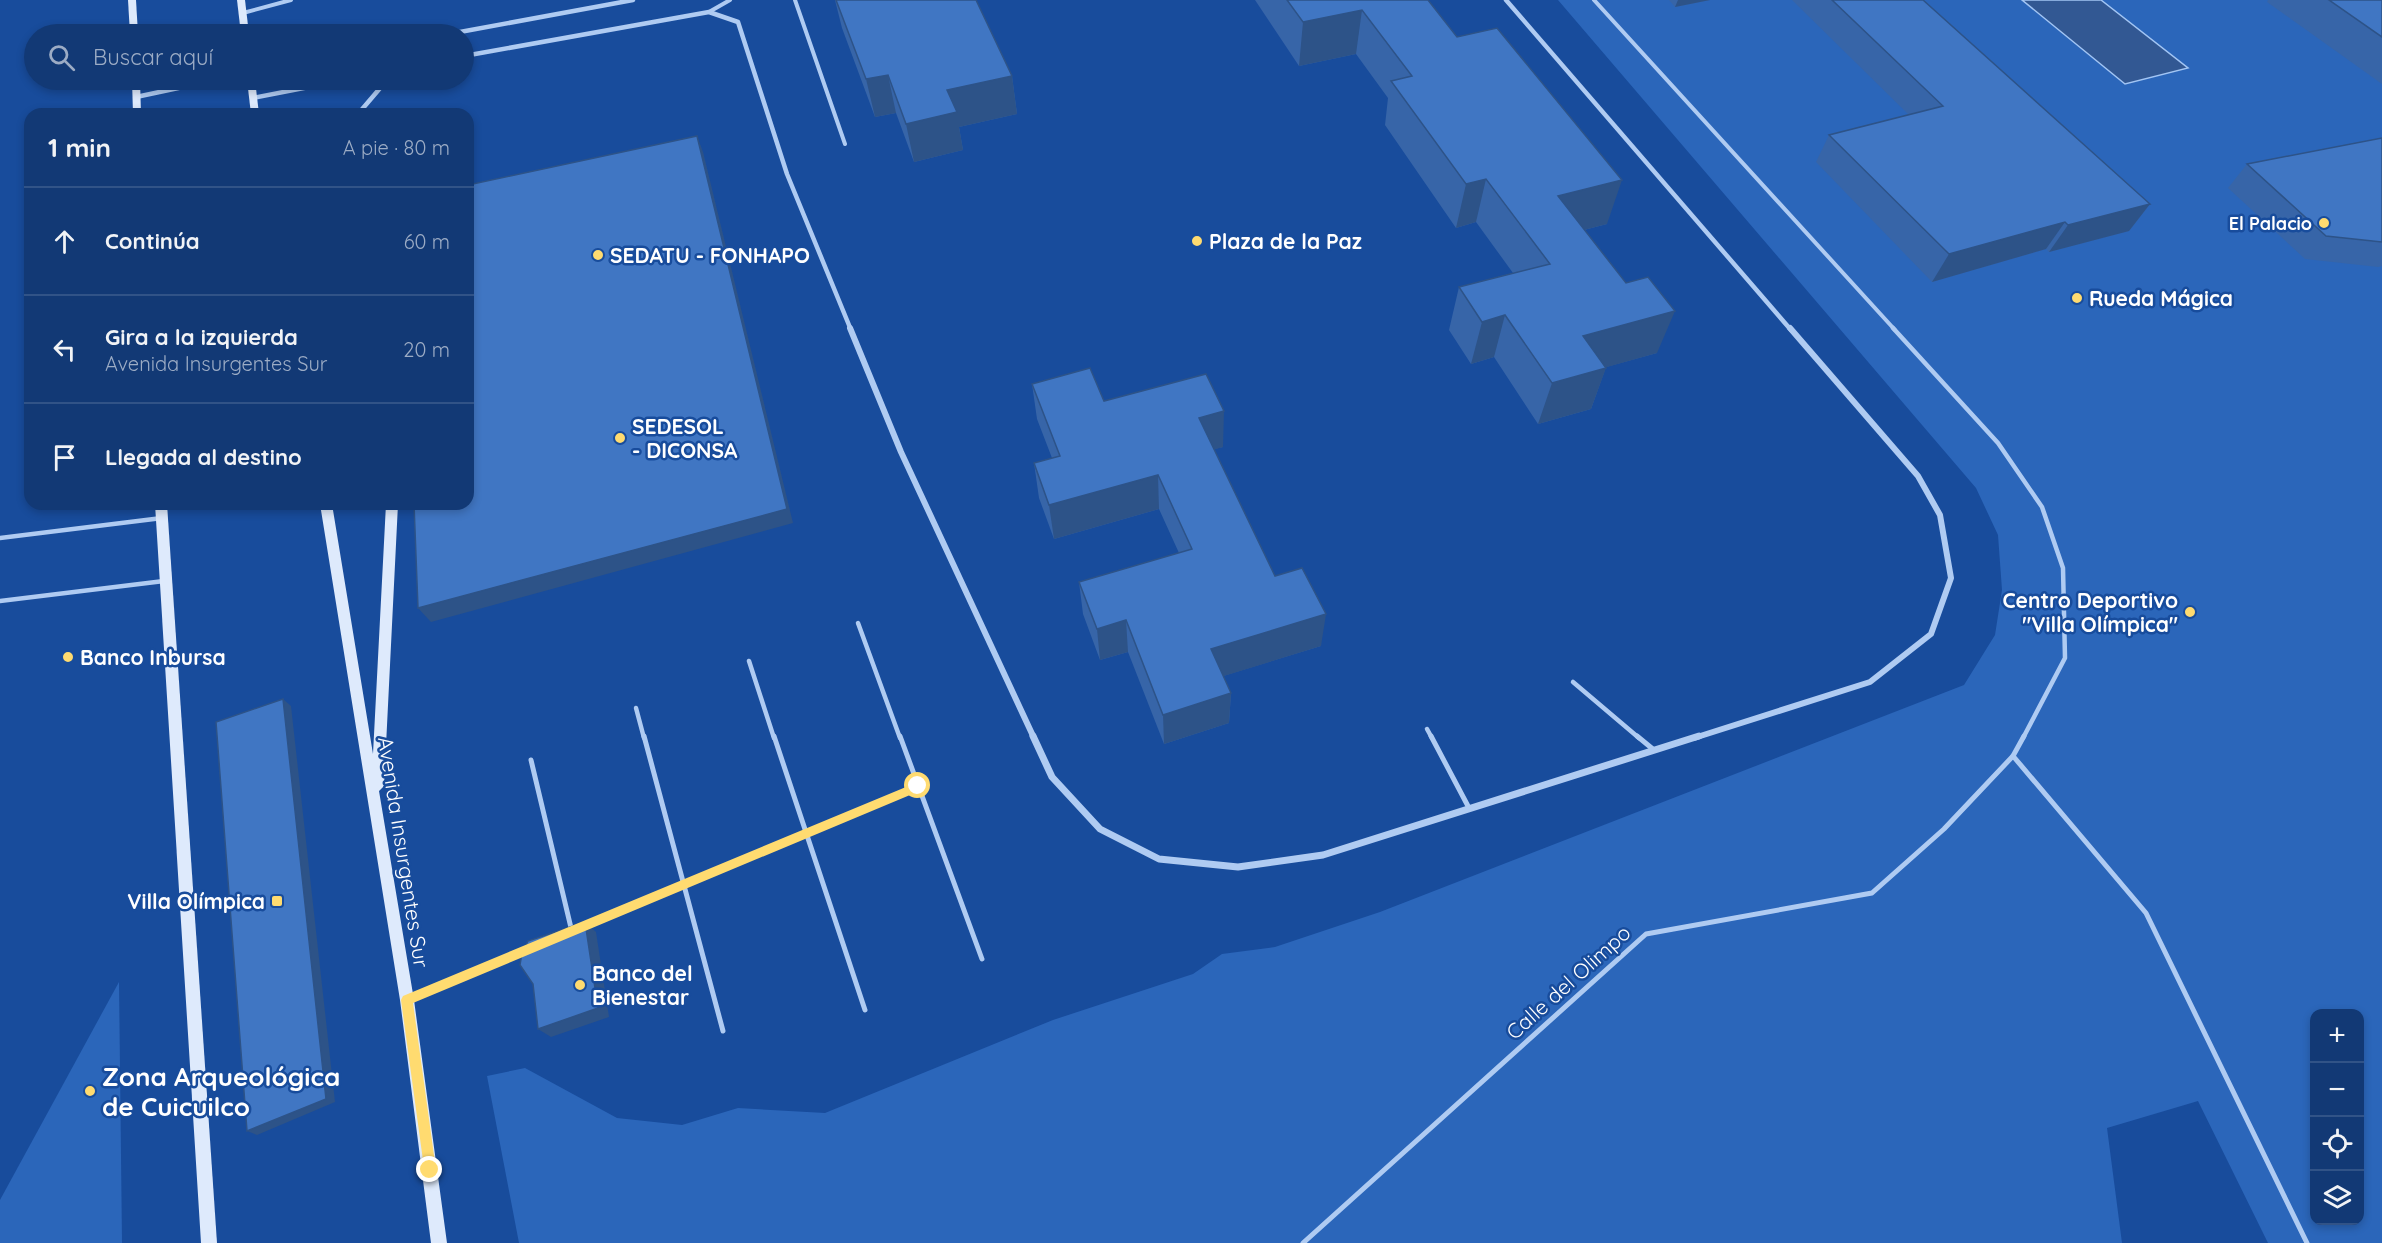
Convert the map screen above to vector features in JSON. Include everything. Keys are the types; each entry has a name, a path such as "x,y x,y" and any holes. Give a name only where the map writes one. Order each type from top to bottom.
{"main road":[{"path":"132,0 133,24"},
{"path":"241,0 244,24"},
{"path":"136,90 137,108"},
{"path":"252,90 254,108"},
{"path":"161,510 209,1243"},
{"name":"Avenida Insurgentes Sur","path":"327,510 407,1000 439,1243"},
{"path":"377,812 392,510"}],"street":[{"path":"474,29 633,0"},
{"path":"474,54 672,16 709,12 738,22 787,174 901,452 1052,777 1100,829 1159,859 1239,867 1323,855 1870,682 1931,634 1951,578 1940,515 1918,476 1506,0"},
{"path":"136,97 169,90"},
{"path":"253,98 294,90"},
{"path":"362,108 376,90"}],"lane":[{"path":"243,13 291,0"},
{"path":"709,12 730,0"},
{"path":"795,0 845,144"},
{"name":"Calle del Olimpo","path":"1303,1243 1646,934 1872,893 1944,829 2013,756 2065,658 2063,568 2042,507 1998,443 1594,0"},
{"path":"0,538 162,518"},
{"path":"0,601 166,580"},
{"path":"858,623 982,959"},
{"path":"749,661 865,1010"},
{"path":"1573,682 1654,750"},
{"path":"636,708 723,1031"},
{"path":"1427,729 1469,808"},
{"path":"2013,756 2146,913 2307,1243"},
{"path":"531,760 572,932"},
{"path":"563,936 918,786"},
{"path":"407,1000 536,946"}],"shaded area":[{"name":"Centro Deportivo \"Villa Olímpica\"","path":"1558,0 2382,0 2382,1243 2268,1243 2198,1101 2107,1128 2122,1243 519,1243 487,1076 525,1068 617,1118 682,1125 738,1108 825,1113 1053,1020 1193,974 1222,954 1275,947 1380,912 1964,685 1995,635 2002,590 1998,535 1976,488"},
{"path":"2022,0 2101,0 2188,68 2125,84"},
{"name":"Zona Arqueológica de Cuicuilco","path":"119,982 122,1243 0,1243 0,1200"}],"building":[{"path":"836,0 976,0 1012,76 947,90 957,112 906,124 888,75 866,79"},
{"path":"1287,0 1428,0 1457,37 1497,28 1622,180 1558,196 1626,283 1648,277 1675,311 1583,336 1606,368 1552,383 1505,315 1482,322 1459,287 1550,264 1486,179 1466,184 1391,81 1412,76 1362,10 1303,22"},
{"path":"1832,0 1923,0 2150,204 2068,225 2065,222 1949,254 1829,135 1943,106"},
{"path":"2329,0 2382,0 2382,37"},
{"path":"697,136 787,509 418,608 414,510 474,510 474,184"},
{"path":"2382,138 2382,242 2326,236 2247,164"},
{"path":"1090,368 1104,401 1206,374 1224,411 1199,418 1275,576 1302,568 1326,614 1211,649 1231,693 1163,715 1126,620 1097,629 1079,582 1192,549 1158,475 1049,505 1034,463 1060,456 1032,384"},
{"path":"283,699 326,1099 247,1131 216,722"},
{"name":"Banco del Bienestar","path":"585,922 598,1008 538,1029 533,984 520,965 522,953 528,941"}],"place":[{"name":"El Palacio","path":"2324,223"},
{"name":"Plaza de la Paz","path":"1197,241"},
{"name":"SEDATU - FONHAPO","path":"598,255"},
{"name":"Rueda Mágica","path":"2077,298"},
{"name":"SEDESOL - DICONSA","path":"620,438"},
{"name":"Centro Deportivo \"Villa Olímpica\"","path":"2190,612"},
{"name":"Banco Inbursa","path":"68,657"},
{"name":"Villa Olímpica","path":"277,901"},
{"name":"Banco del Bienestar","path":"580,985"},
{"name":"Zona Arqueológica de Cuicuilco","path":"90,1091"}],"route":[{"path":"430,1170 407,1000 918,786"}]}
